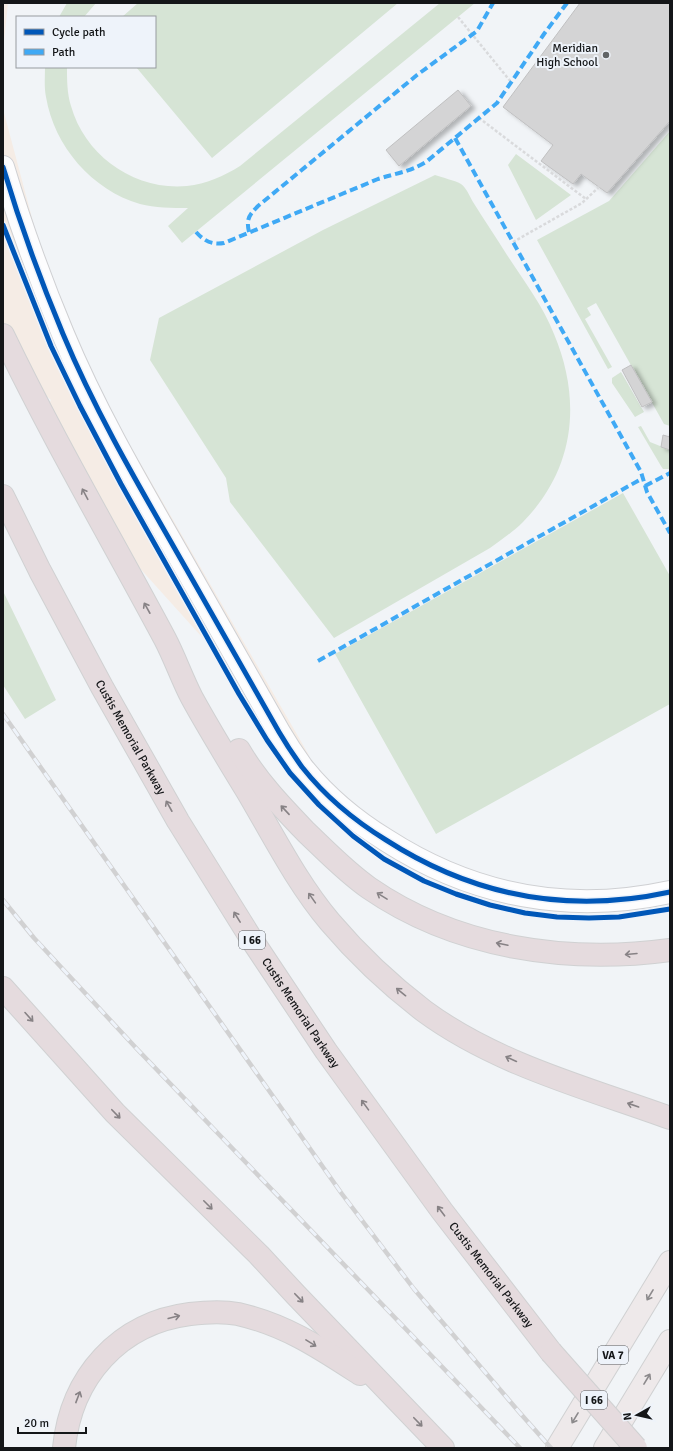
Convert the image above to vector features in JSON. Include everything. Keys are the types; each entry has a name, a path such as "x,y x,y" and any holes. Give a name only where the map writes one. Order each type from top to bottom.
{"highway":[{"path":"3,321 19,369"},
{"path":"3,335 68,463 166,642 192,698 296,874 329,920 372,967 398,991 427,1013 456,1031 517,1062 670,1118"},
{"name":"Custis Memorial Parkway","path":"3,496 40,571 102,687 178,821 252,940 326,1051 442,1212 551,1352 636,1448"},
{"path":"166,642 202,690 245,760 274,798 335,859 369,888 433,923 482,940 520,948 590,955 617,955 670,950"},
{"path":"3,988 115,1113 259,1256 443,1448"},
{"path":"64,1448 70,1417 82,1387 98,1362 120,1341 146,1326 174,1316 207,1312 237,1314 269,1322 306,1340 393,1396"}],"main road":[{"name":"VA 7","path":"557,1448 670,1262"},
{"path":"605,1448 670,1341"}],"street":[{"path":"3,167 15,209 40,277 63,335 100,413 139,487 279,732 307,773 331,799 366,827 398,848 435,868 478,885 518,895 560,901 605,902 670,892"}],"path":[{"path":"458,17 511,82"},
{"path":"479,118 586,199"},
{"path":"513,242 582,203 599,187"}],"shaded area":[{"path":"3,3 8,3 3,51"},
{"path":"3,109 40,248 102,397 310,757 81,503 39,423 51,400 19,374 3,340"}],"green space":[{"path":"67,3 96,3 85,16 60,16"},
{"path":"138,3 398,3 212,158 137,68 156,68 156,16 123,16"},
{"path":"440,3 475,3 182,243 168,226 188,208 158,207 140,204 106,188 91,177 78,164 57,132 50,115 45,93 45,68 67,68 68,91 71,106 78,124 100,155 115,167 131,176 149,183 168,186 187,186 208,181 228,173 240,166"},
{"path":"670,131 670,426 664,424 596,303 587,308 591,315 585,319 612,367 608,369 537,240 609,201"},
{"path":"516,154 571,195 536,220 508,165"},
{"path":"435,175 461,184 465,187 477,209 533,294 550,324 563,359 568,384 570,409 568,433 563,457 554,480 540,501 523,522 507,536 490,548 334,638 230,502 226,478 150,360 159,318 323,230"},
{"path":"621,372 644,412 635,417 612,383 612,378"},
{"path":"641,426 650,442 670,450 670,469 663,469 638,427"},
{"path":"623,493 670,576 670,704 436,834 335,654"},
{"path":"3,591 56,700 25,719 3,685"}],"building":[{"name":"Meridian High School","path":"580,3 670,3 670,121 607,193 581,174 573,184 541,161 553,145 503,107"},
{"path":"458,90 471,106 399,166 386,150"},
{"path":"631,365 652,402 642,407 622,370"},
{"path":"663,435 670,437 670,450 661,447"}],"railway":[{"path":"3,714 342,1194 414,1289 551,1448"},
{"path":"3,900 34,938 137,1049 520,1448"}],"marked path":[{"path":"249,232 248,220 252,212 258,206 417,75 477,31 493,3"},
{"path":"196,232 208,242 224,243 378,179 408,170 426,162 497,103 567,3"},
{"path":"455,138 641,472 647,492 670,533"},
{"path":"645,486 670,473"},
{"path":"318,661 643,478"}],"cycle path":[{"path":"3,167 23,230 46,293 75,361 100,414 279,732 296,759 320,788 363,825 386,840 419,859 453,875 487,887 523,895 559,900 595,901 632,898 670,892"},
{"path":"3,225 51,346 80,406 121,484 239,694 267,740 290,773 319,805 353,836 384,859 424,881 456,894 490,905 525,913 557,917 589,918 619,917 670,909"}],"place":[{"name":"Meridian High School","path":"606,55"}]}
